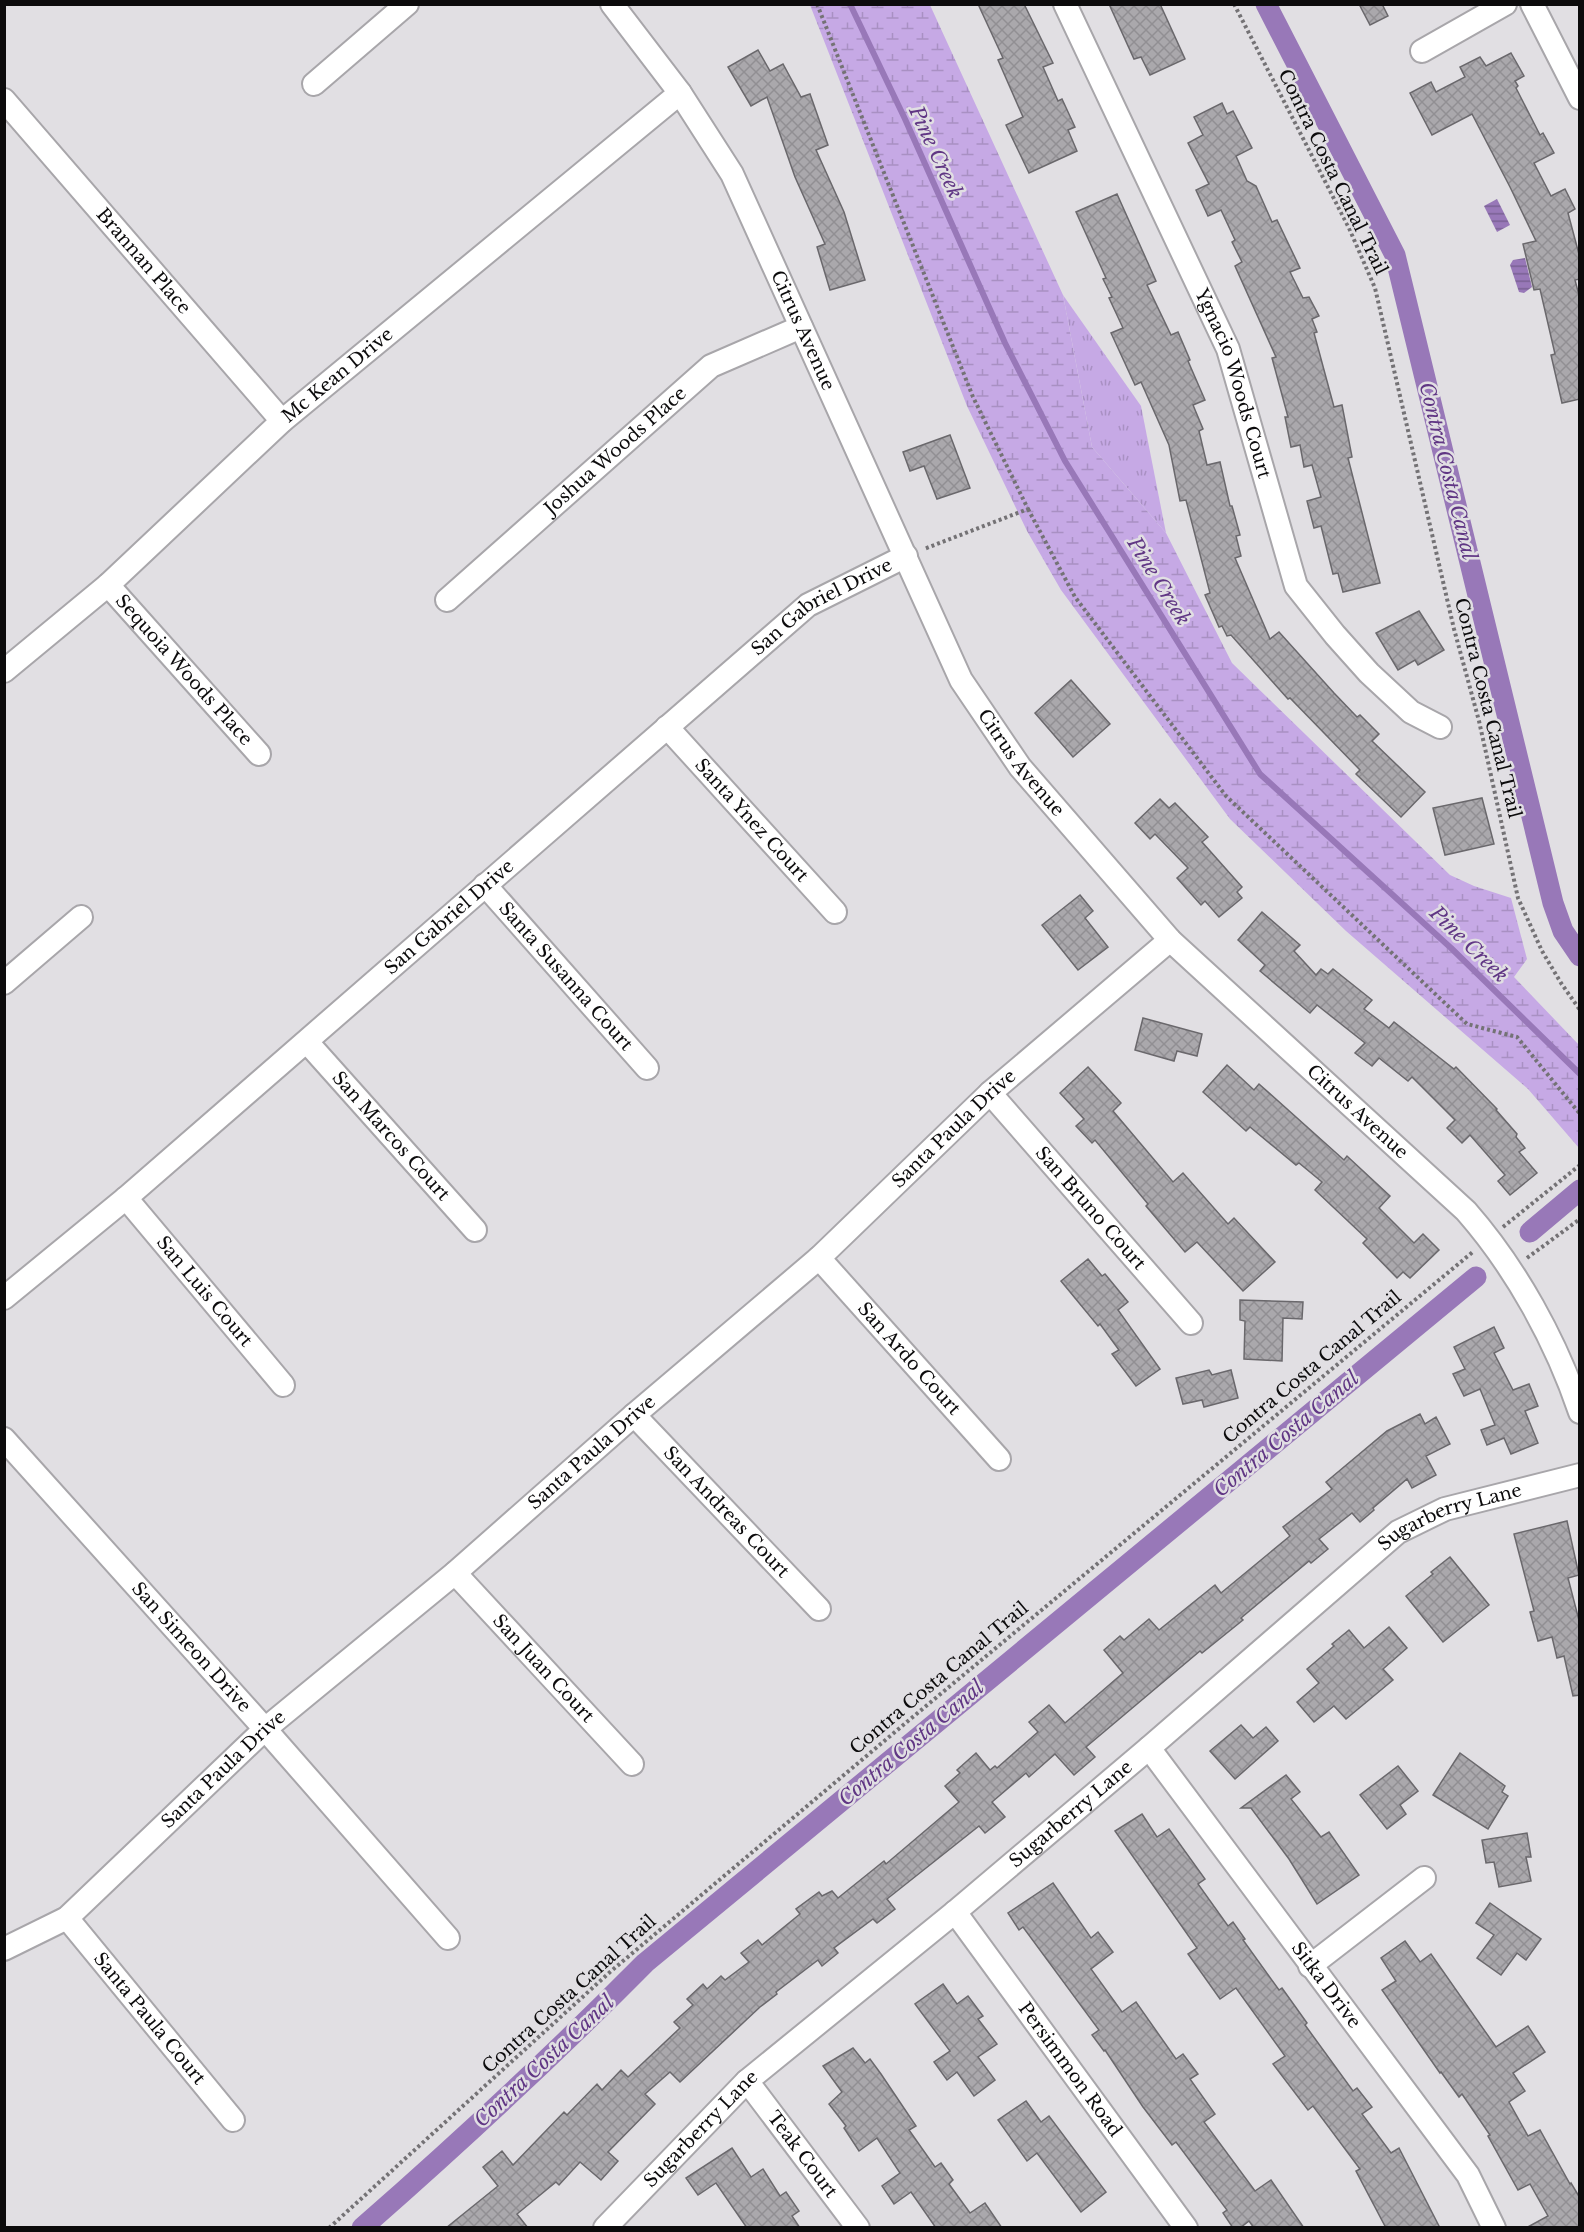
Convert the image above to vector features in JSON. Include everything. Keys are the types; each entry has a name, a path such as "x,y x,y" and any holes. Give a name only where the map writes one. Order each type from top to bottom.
{"street":[{"path":"314,84 407,4"},
{"name":"Citrus Avenue","path":"612,4 680,93 732,174 961,680 1020,766 1170,940 1466,1211 1489,1238 1543,1324 1566,1370 1580,1412"},
{"name":"Ygnacio Woods Court","path":"1065,4 1228,349 1296,586 1335,635 1370,673 1411,712 1440,727"},
{"path":"1422,51 1505,4"},
{"path":"1532,4 1580,98"},
{"name":"Mc Kean Drive","path":"4,671 108,585 282,422 680,93"},
{"name":"Brannan Place","path":"4,100 282,422"},
{"name":"Joshua Woods Place","path":"447,600 711,366 801,327"},
{"name":"San Gabriel Drive","path":"4,1298 126,1198 307,1042 484,885 808,605 906,556"},
{"name":"Sequoia Woods Place","path":"108,585 259,754"},
{"name":"Santa Ynez Court","path":"667,727 835,912"},
{"name":"Santa Susanna Court","path":"484,885 646,1068"},
{"path":"4,982 81,917"},
{"name":"Santa Paula Drive","path":"4,1949 67,1918 266,1729 454,1573 634,1415 819,1258 990,1093 1170,940"},
{"name":"San Marcos Court","path":"307,1042 475,1230"},
{"name":"San Bruno Court","path":"990,1093 1191,1323"},
{"name":"San Luis Court","path":"126,1198 283,1385"},
{"name":"San Ardo Court","path":"819,1258 999,1459"},
{"name":"San Andreas Court","path":"634,1415 819,1609"},
{"name":"San Simeon Drive","path":"4,1439 266,1729 448,1938"},
{"name":"Sugarberry Lane","path":"605,2228 747,2081 955,1912 1398,1533 1445,1509 1580,1475"},
{"name":"San Juan Court","path":"454,1573 633,1764"},
{"name":"Sitka Drive","path":"1149,1748 1468,2175 1494,2228"},
{"path":"1310,1966 1424,1878"},
{"name":"Persimmon Road","path":"955,1912 1186,2228"},
{"name":"Santa Paula Court","path":"67,1918 233,2120"},
{"name":"Teak Court","path":"747,2081 858,2228"}],"path":[{"path":"817,4 973,397 1028,509 1075,597 1226,796 1467,1024 1517,1037 1580,1114"},
{"name":"Contra Costa Canal Trail","path":"1234,4 1349,228 1375,288 1454,629 1479,721 1518,898 1542,951 1580,1010"},
{"path":"906,556 1028,509"},
{"name":"Contra Costa Canal Trail","path":"329,2228 610,1972 917,1713 1489,1238 1580,1166"},
{"path":"1509,1271 1580,1219"}],"green space":[{"path":"810,5 930,5 1063,295 1092,447 1166,533 1232,663 1450,875 1474,886 1511,898 1527,959 1514,977 1579,1045 1579,1148 1528,1089 1346,931 1230,819 1061,590 1027,531 967,406"},
{"path":"1063,295 1141,406 1166,533 1092,447"}],"shaded area":[{"path":"1497,199 1510,225 1497,232 1484,206"},
{"path":"1525,258 1532,287 1524,293 1519,292 1510,265 1513,260"}],"building":[{"path":"978,4 1024,4 1053,63 1043,67 1058,101 1062,99 1075,127 1068,130 1077,151 1029,173 1006,125 1023,117 998,60 1003,58"},
{"path":"1109,4 1160,4 1185,59 1150,75 1141,57 1134,59"},
{"path":"1359,4 1382,4 1388,16 1370,25"},
{"path":"758,50 770,71 783,64 801,97 810,94 828,145 816,150 844,212 865,280 830,290 817,247 825,244 795,177 767,97 751,106 728,67"},
{"path":"1511,53 1524,76 1515,81 1518,86 1516,88 1540,135 1543,133 1554,153 1534,163 1551,196 1565,189 1575,209 1568,213 1580,258 1580,279 1575,280 1580,299 1580,399 1562,403 1551,355 1555,354 1540,289 1534,290 1523,244 1536,241 1510,187 1472,114 1432,135 1410,93 1431,82 1436,92 1465,77 1460,67 1480,57 1486,66"},
{"path":"1222,103 1227,114 1233,111 1252,148 1236,156 1247,181 1256,186 1272,222 1277,220 1300,268 1290,272 1303,298 1309,297 1319,316 1312,319 1317,332 1314,333 1334,407 1342,405 1352,457 1348,458 1380,583 1343,592 1338,573 1333,574 1321,526 1314,528 1307,501 1321,497 1312,465 1304,467 1300,445 1291,447 1285,417 1288,417 1272,358 1276,357 1235,266 1242,262 1232,242 1235,240 1221,210 1208,216 1196,190 1209,184 1188,143 1203,135 1194,117"},
{"path":"1117,194 1156,281 1147,285 1171,335 1178,332 1205,400 1193,405 1203,429 1199,431 1207,465 1220,462 1230,506 1232,506 1240,535 1236,536 1241,556 1235,558 1270,639 1279,632 1357,717 1360,715 1379,734 1372,741 1425,792 1401,817 1356,774 1360,770 1290,698 1288,699 1231,635 1227,636 1222,626 1219,627 1205,595 1210,593 1186,500 1180,501 1169,445 1141,382 1135,385 1111,333 1123,328 1109,298 1112,297 1103,279 1106,278 1076,212"},
{"path":"950,435 970,488 937,499 924,466 910,471 903,452"},
{"path":"1419,611 1444,650 1418,665 1415,660 1398,670 1376,633"},
{"path":"1071,680 1110,724 1073,757 1035,713"},
{"path":"1482,798 1494,844 1445,855 1433,808"},
{"path":"1160,799 1169,808 1175,803 1208,837 1202,842 1242,887 1237,892 1242,898 1219,917 1205,901 1201,905 1177,878 1188,868 1155,834 1150,839 1135,823"},
{"path":"1080,895 1093,911 1085,918 1108,947 1078,970 1042,925"},
{"path":"1262,912 1300,945 1294,951 1316,975 1321,969 1328,974 1333,969 1372,1000 1364,1009 1389,1028 1394,1022 1454,1069 1456,1067 1497,1109 1517,1134 1516,1137 1525,1148 1519,1152 1537,1173 1510,1195 1498,1181 1505,1175 1470,1135 1462,1143 1447,1128 1455,1120 1412,1077 1408,1081 1379,1058 1372,1066 1355,1053 1365,1043 1317,1005 1310,1013 1260,971 1265,965 1238,940"},
{"path":"1143,1018 1202,1034 1197,1056 1177,1051 1174,1061 1135,1050"},
{"path":"1227,1065 1254,1090 1259,1084 1344,1160 1347,1156 1390,1196 1379,1208 1414,1243 1423,1234 1439,1250 1410,1278 1403,1272 1397,1278 1363,1243 1367,1239 1315,1190 1322,1182 1299,1163 1296,1165 1250,1127 1246,1131 1203,1092"},
{"path":"1088,1067 1121,1103 1113,1111 1173,1182 1183,1173 1228,1224 1234,1218 1275,1262 1243,1291 1197,1242 1185,1252 1095,1140 1092,1143 1076,1126 1084,1119 1060,1093"},
{"path":"1088,1259 1102,1276 1105,1274 1128,1302 1118,1310 1160,1369 1136,1386 1112,1354 1119,1350 1100,1324 1098,1326 1061,1281"},
{"path":"1240,1300 1303,1302 1302,1319 1283,1318 1282,1361 1244,1359 1245,1321 1240,1320"},
{"path":"1494,1327 1504,1348 1494,1353 1513,1390 1529,1384 1538,1406 1525,1411 1538,1443 1511,1454 1504,1438 1487,1445 1481,1430 1495,1425 1480,1389 1464,1396 1453,1374 1465,1369 1454,1347"},
{"path":"1209,1370 1212,1375 1231,1370 1238,1398 1204,1407 1202,1400 1183,1404 1176,1378"},
{"path":"1420,1414 1425,1424 1436,1417 1450,1444 1426,1456 1436,1475 1412,1488 1407,1479 1360,1522 1352,1513 1319,1539 1328,1549 1311,1563 1309,1561 1241,1618 1243,1620 1202,1653 1200,1651 1086,1747 1095,1757 1074,1775 1055,1754 1029,1777 1026,1773 992,1802 1005,1817 985,1833 979,1826 887,1899 895,1909 877,1923 873,1919 834,1948 838,1953 822,1966 818,1960 776,1992 777,1994 680,2082 670,2072 645,2094 655,2104 608,2152 618,2161 601,2180 580,2162 559,2185 556,2182 517,2214 528,2228 446,2228 498,2186 483,2167 502,2151 513,2165 564,2112 567,2115 597,2084 602,2090 621,2070 628,2077 680,2028 674,2022 693,2005 687,1999 703,1984 707,1989 721,1976 725,1980 749,1962 741,1953 758,1940 762,1945 800,1914 796,1909 819,1892 822,1896 832,1891 838,1898 884,1861 886,1864 959,1802 945,1786 960,1773 957,1770 976,1753 990,1770 995,1766 997,1768 1038,1732 1029,1722 1049,1705 1065,1723 1123,1673 1104,1650 1120,1636 1124,1640 1149,1619 1159,1630 1215,1585 1221,1593 1290,1536 1283,1527 1332,1489 1326,1482 1387,1431"},
{"path":"1567,1521 1579,1575 1568,1578 1580,1624 1580,1695 1573,1696 1564,1656 1557,1658 1552,1637 1538,1641 1530,1612 1534,1611 1514,1534"},
{"path":"1450,1557 1489,1605 1443,1642 1406,1596"},
{"path":"1389,1627 1407,1648 1383,1669 1393,1680 1346,1719 1334,1706 1314,1722 1297,1702 1319,1683 1307,1669 1349,1630 1364,1648"},
{"path":"1241,1725 1253,1738 1266,1727 1278,1741 1235,1779 1210,1751"},
{"path":"1460,1753 1505,1786 1502,1792 1508,1796 1488,1829 1433,1795"},
{"path":"1398,1766 1418,1791 1400,1805 1406,1814 1387,1829 1360,1795"},
{"path":"1286,1775 1300,1792 1291,1799 1321,1837 1329,1832 1359,1875 1317,1904 1289,1859 1251,1808 1241,1808"},
{"path":"1142,1814 1157,1837 1169,1829 1205,1879 1198,1884 1228,1926 1233,1922 1245,1939 1243,1940 1279,1990 1282,1988 1307,2023 1305,2025 1353,2091 1357,2088 1372,2107 1362,2114 1391,2153 1399,2148 1440,2228 1386,2228 1356,2171 1360,2169 1313,2106 1308,2110 1273,2064 1285,2056 1236,1988 1220,1999 1188,1954 1197,1948 1115,1831"},
{"path":"1527,1833 1531,1857 1526,1857 1531,1881 1499,1887 1494,1862 1486,1863 1482,1840"},
{"path":"1053,1883 1091,1938 1098,1932 1113,1952 1091,1969 1122,2012 1136,2002 1176,2059 1183,2054 1198,2074 1190,2079 1215,2114 1204,2122 1255,2191 1271,2180 1304,2228 1254,2228 1249,2221 1240,2228 1233,2228 1223,2213 1227,2210 1176,2142 1172,2145 1143,2107 1105,2050 1092,2035 1099,2030 1023,1927 1019,1930 1008,1913"},
{"path":"1490,1903 1541,1939 1526,1960 1517,1953 1501,1975 1477,1958 1494,1935 1476,1923"},
{"path":"1405,1941 1420,1962 1431,1954 1496,2047 1528,2026 1545,2052 1513,2073 1525,2091 1509,2102 1528,2136 1540,2130 1580,2198 1580,2228 1526,2228 1548,2216 1530,2184 1518,2190 1488,2136 1490,2135 1462,2094 1459,2097 1440,2073 1382,1990 1396,1981 1381,1958"},
{"path":"943,1984 957,2004 968,1996 983,2016 978,2019 997,2044 978,2057 995,2080 974,2096 957,2072 947,2080 934,2062 950,2051 915,2004"},
{"path":"853,2048 865,2063 870,2059 881,2074 916,2126 909,2130 935,2167 941,2163 953,2180 949,2184 970,2213 985,2203 1002,2228 936,2228 911,2192 894,2204 882,2186 900,2173 877,2138 859,2151 844,2128 846,2126 829,2104 842,2092 823,2066"},
{"path":"1026,2101 1041,2122 1049,2116 1106,2192 1081,2212 1037,2153 1027,2161 998,2120"},
{"path":"732,2148 751,2177 763,2169 780,2196 786,2192 799,2211 792,2216 800,2228 747,2228 716,2183 698,2195 686,2178"}],"waterway":[{"name":"Pine Creek","path":"850,4 905,119 1005,343 1065,461 1260,774 1451,948 1580,1074"},
{"name":"Contra Costa Canal","path":"1266,4 1395,255 1553,903 1563,931 1580,956"},
{"name":"Contra Costa Canal","path":"1530,1232 1580,1190"},
{"name":"Contra Costa Canal","path":"362,2228 506,2098 645,1963 1476,1277"}]}
